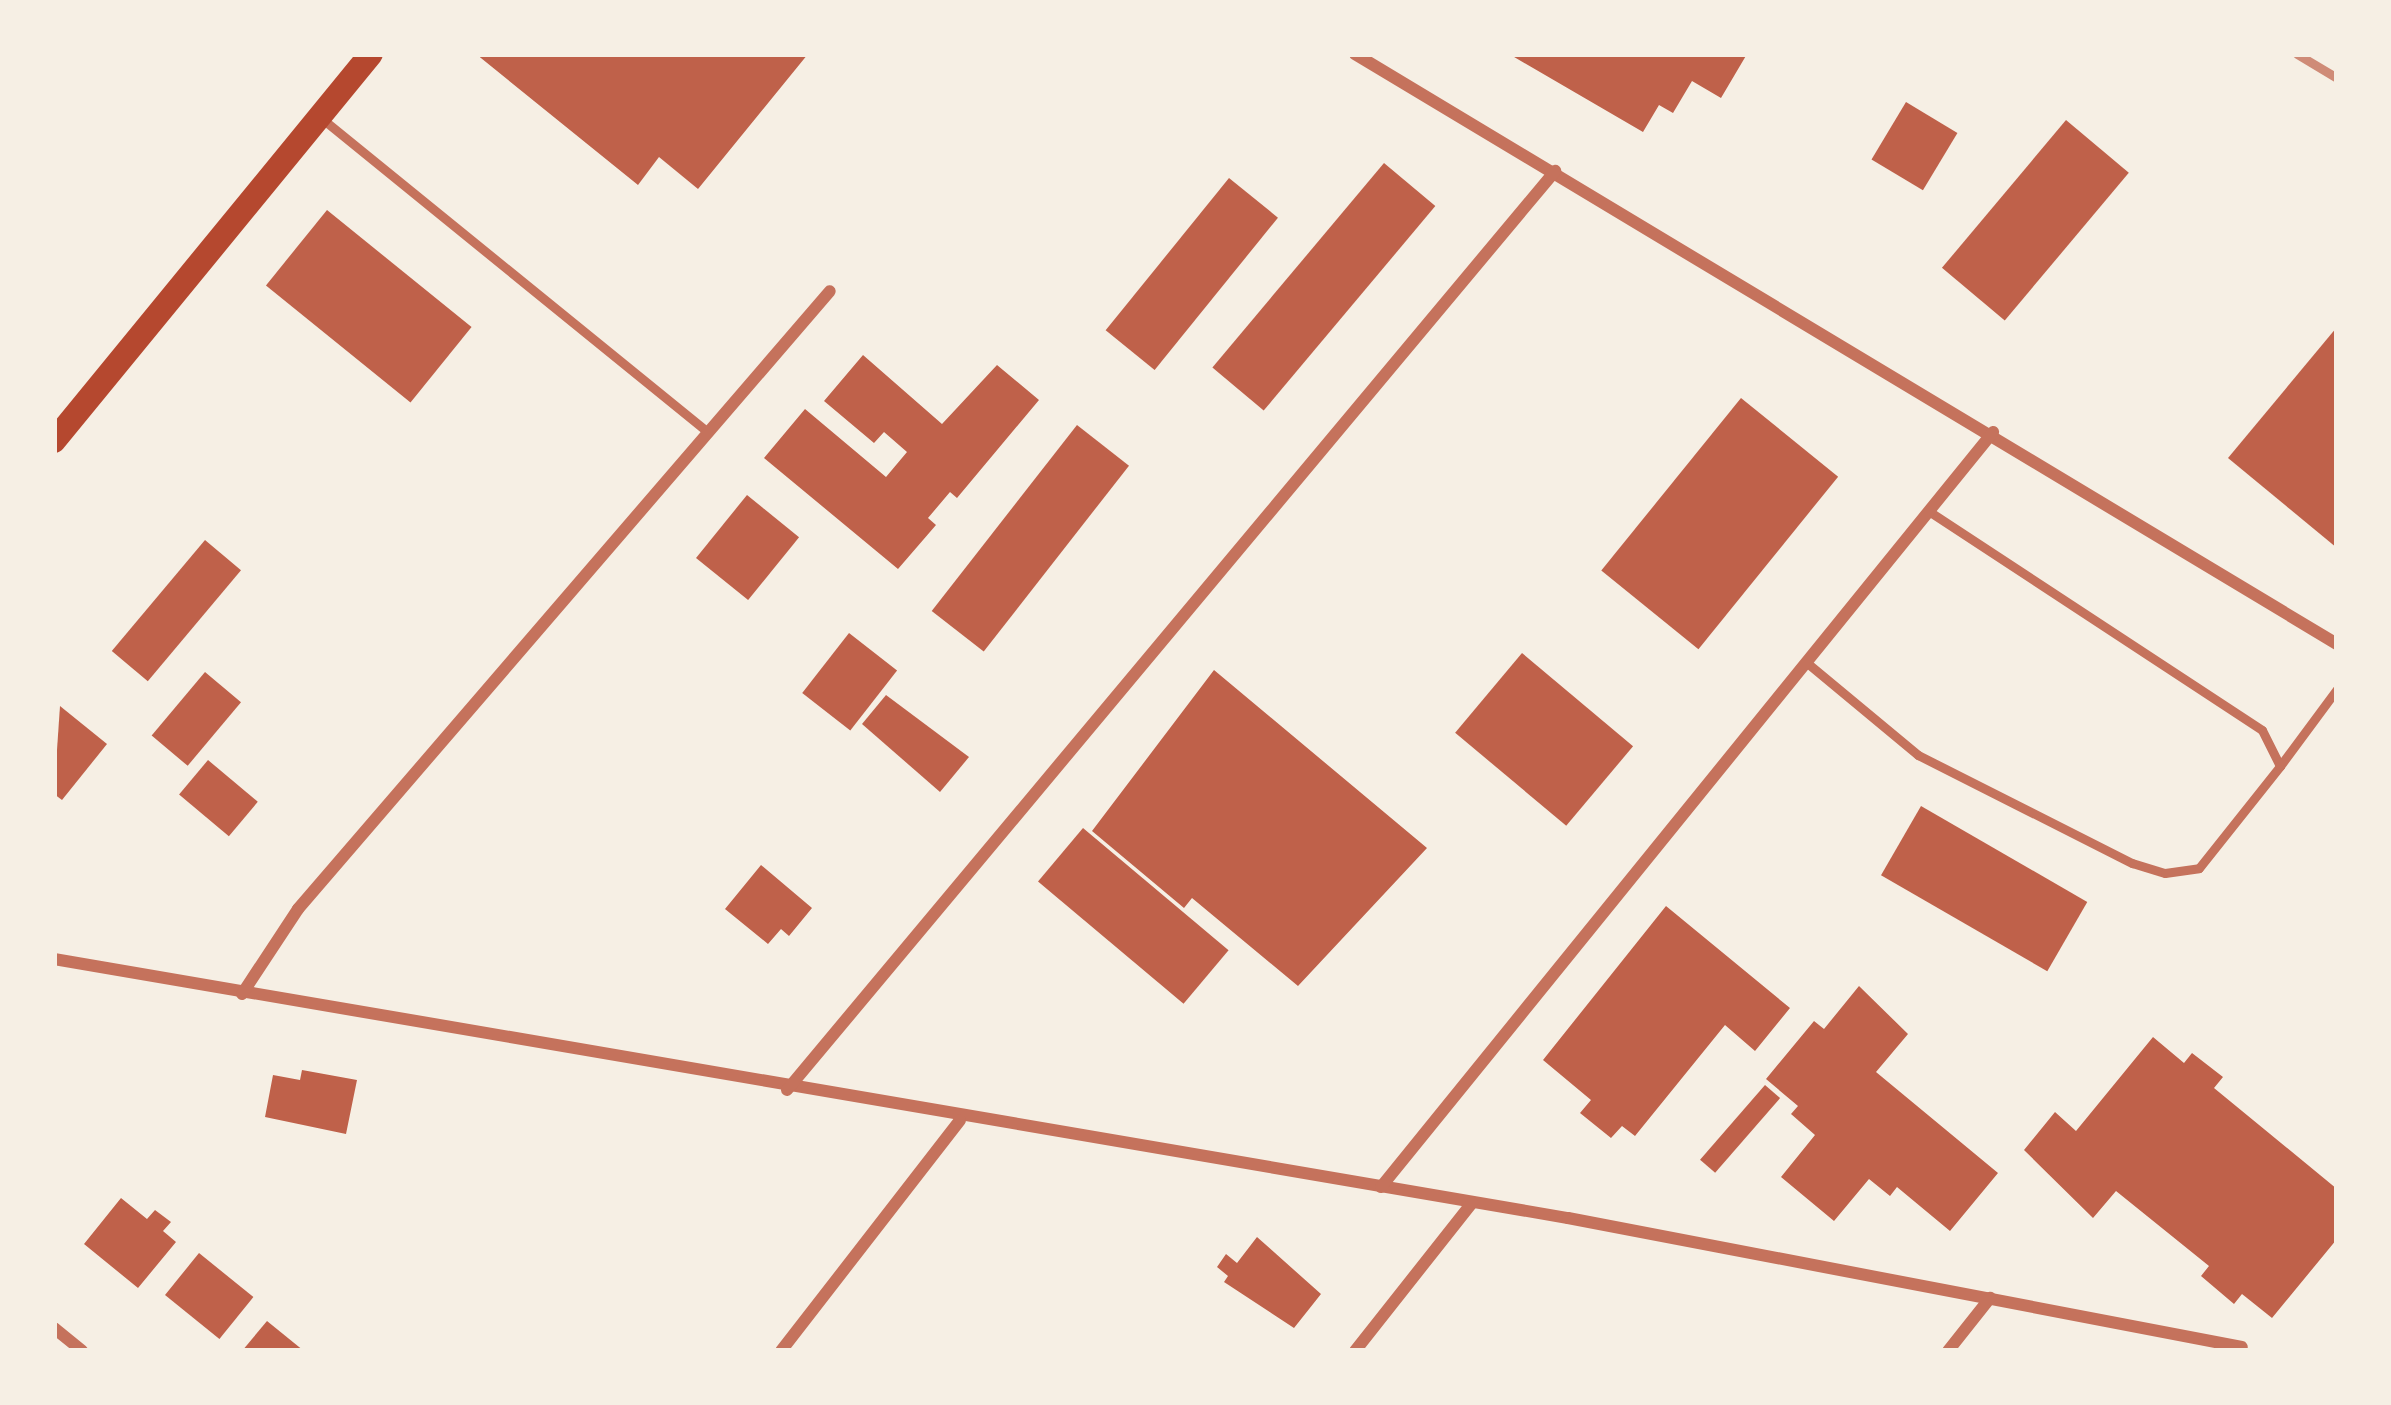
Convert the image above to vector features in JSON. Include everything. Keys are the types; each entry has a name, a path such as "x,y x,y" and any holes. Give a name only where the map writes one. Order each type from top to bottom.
{"main road":[{"path":"54,441 371,54"}],"street":[{"path":"1355,54 1993,432 2337,644"},
{"path":"787,1090 1555,171"},
{"path":"242,994 298,909 830,291"},
{"path":"1381,1187 1993,432"},
{"path":"56,962 959,1120 1472,1203 2242,1347"},
{"path":"781,1351 959,1120"},
{"path":"1355,1351 1472,1203"},
{"path":"1948,1351 1990,1298"},
{"path":"54,1328 82,1351"}],"lane":[{"path":"320,117 708,432"},
{"path":"1929,512 2262,730 2280,766"},
{"path":"1806,662 1918,755 2165,873 2199,868 2337,689"}],"building":[{"path":"476,54 808,54 698,189 659,157 638,185"},
{"path":"1509,54 1747,54 1721,98 1692,81 1673,113 1659,105 1643,132"},
{"path":"1906,102 1957,133 1923,190 1871,159"},
{"path":"2066,120 2129,173 2005,321 1942,268"},
{"path":"1384,163 1435,206 1264,411 1212,368"},
{"path":"1229,178 1278,218 1155,370 1106,330"},
{"path":"327,210 472,327 411,402 266,285"},
{"path":"2337,327 2337,548 2228,458"},
{"path":"863,355 942,424 997,365 1039,400 957,498 950,492 928,518 936,525 898,569 764,458 805,409 886,477 907,452 884,432 874,443 824,401"},
{"path":"1741,398 1838,477 1698,649 1601,571"},
{"path":"1077,425 1129,466 984,652 932,611"},
{"path":"747,495 799,537 748,600 696,558"},
{"path":"205,540 241,570 148,681 112,651"},
{"path":"849,633 897,671 850,730 802,693"},
{"path":"1522,653 1633,746 1566,826 1455,733"},
{"path":"1214,670 1427,848 1298,986 1192,898 1184,908 1092,831"},
{"path":"205,672 241,702 188,766 152,736"},
{"path":"886,695 969,757 940,792 862,724"},
{"path":"60,706 107,744 62,800 54,794"},
{"path":"208,760 258,802 229,836 179,794"},
{"path":"1921,806 2087,902 2047,971 1881,875"},
{"path":"1083,828 1229,950 1184,1004 1038,882"},
{"path":"761,865 812,908 789,936 781,929 768,944 725,909"},
{"path":"1666,906 1790,1008 1755,1051 1725,1025 1635,1136 1622,1126 1611,1138 1580,1113 1591,1100 1543,1060"},
{"path":"1859,986 1908,1034 1876,1072 1998,1173 1950,1231 1897,1187 1890,1196 1869,1179 1834,1221 1781,1177 1815,1135 1791,1114 1798,1106 1766,1079 1814,1021 1824,1029"},
{"path":"2153,1037 2184,1063 2192,1053 2223,1077 2214,1088 2337,1189 2337,1239 2272,1318 2242,1294 2234,1304 2201,1276 2209,1266 2116,1191 2093,1218 2024,1150 2055,1112 2076,1131"},
{"path":"302,1070 357,1080 346,1134 265,1117 273,1075 300,1080"},
{"path":"1765,1085 1780,1098 1715,1173 1700,1160"},
{"path":"121,1198 147,1219 155,1210 171,1222 163,1231 176,1242 138,1288 84,1244"},
{"path":"1257,1237 1321,1294 1294,1328 1224,1282 1228,1276 1217,1267 1226,1254 1237,1263"},
{"path":"199,1253 253,1297 219,1339 165,1295"},
{"path":"267,1321 304,1351 242,1351"}],"railway":[{"path":"2297,54 2337,78"}]}
